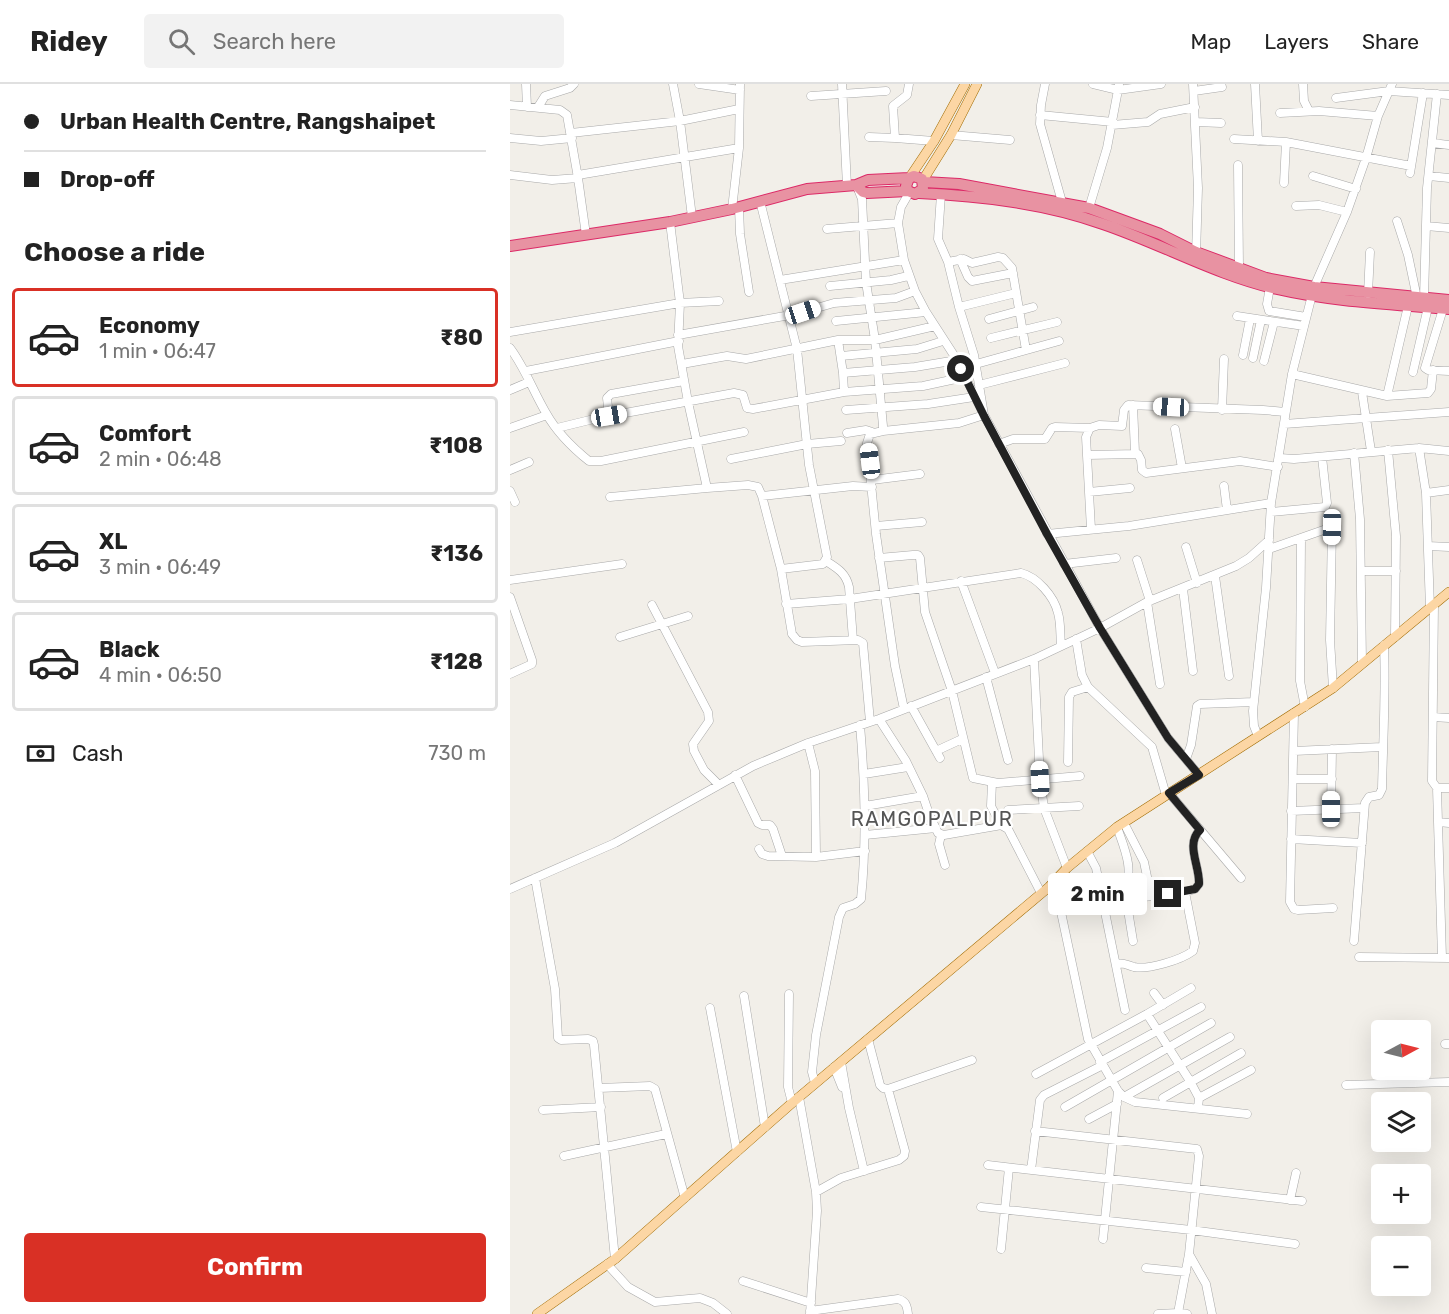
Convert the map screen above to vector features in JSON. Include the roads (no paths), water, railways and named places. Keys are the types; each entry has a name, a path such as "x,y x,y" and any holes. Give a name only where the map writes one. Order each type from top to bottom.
{"highway":[{"path":"510,246 670,222 736,208 807,189 851,185 864,180 909,177 906,186 941,194 1004,201 1090,219 1196,257 1270,287 1368,294 1447,306"},
{"path":"851,185 867,193 959,184 1062,202 1089,208 1160,234 1196,257 1239,268 1334,299 1408,306 1423,301"}],"main road":[{"path":"909,177 934,141 964,84"},
{"path":"917,188 951,135 977,84"},
{"path":"537,1314 611,1262 815,1083 1045,890 1087,851 1120,825 1333,688 1449,592"}],"street":[{"path":"526,84 527,107"},
{"path":"538,107 544,96 570,88 574,84"},
{"path":"673,84 692,217"},
{"path":"699,84 740,87 736,208 749,292"},
{"path":"842,84 851,185 862,199 867,265 866,282 875,340 884,431"},
{"path":"895,138 893,106 907,95 909,84"},
{"path":"1045,84 1040,124 1062,202"},
{"path":"1093,84 1118,87 1161,84"},
{"path":"1255,84 1258,141"},
{"path":"1303,84 1304,101 1309,111"},
{"path":"1089,208 1107,148 1118,87"},
{"path":"1196,257 1198,188 1193,87 1222,87"},
{"path":"1258,736 1254,726 1254,702 1271,502 1292,374 1313,291 1356,189 1378,116 1390,87"},
{"path":"1336,98 1390,87 1449,96"},
{"path":"811,96 886,91"},
{"path":"1234,140 1286,142 1366,158 1410,170 1423,93"},
{"path":"1413,372 1423,301 1429,176 1437,94"},
{"path":"510,105 564,112 571,135 586,235"},
{"path":"1040,115 1112,124 1148,122 1160,114 1195,107"},
{"path":"510,138 541,141 680,121 739,109"},
{"path":"1280,113 1309,111 1378,116"},
{"path":"1196,123 1221,123"},
{"path":"951,135 1010,140"},
{"path":"869,137 934,141"},
{"path":"1284,183 1286,142"},
{"path":"1432,142 1449,146"},
{"path":"510,175 552,180 578,177 738,148"},
{"path":"1238,165 1239,268"},
{"path":"1313,176 1356,189"},
{"path":"1429,176 1449,178"},
{"path":"917,188 901,207 898,223 904,260 915,291 943,341 957,360 984,416 1100,628 1157,723 1199,775"},
{"path":"941,194 938,238 948,262 976,364 984,416"},
{"path":"760,201 797,350 807,444 827,552 826,561 823,564 781,569"},
{"path":"1296,206 1319,205 1347,212"},
{"path":"1397,221 1423,301"},
{"path":"670,222 680,303 679,338 684,381 707,488"},
{"path":"827,229 898,223"},
{"path":"1426,226 1449,228"},
{"path":"1368,294 1370,252"},
{"path":"948,262 966,259 972,263 1001,258 1009,263 1013,273 1026,350"},
{"path":"960,259 972,281 1013,273"},
{"path":"780,280 904,260"},
{"path":"830,286 891,280 908,276"},
{"path":"1270,287 1267,304 1269,311 1306,317"},
{"path":"526,371 788,316 834,303 896,298 915,291"},
{"path":"959,307 1016,294"},
{"path":"510,332 680,303 719,301"},
{"path":"1387,396 1408,306"},
{"path":"1447,306 1425,366 1426,369 1449,371"},
{"path":"989,319 1032,307"},
{"path":"836,321 926,312"},
{"path":"1237,316 1304,326"},
{"path":"1243,355 1250,319"},
{"path":"1253,358 1261,320"},
{"path":"991,338 1057,322"},
{"path":"1264,361 1274,322"},
{"path":"682,364 727,357 746,359 838,340 875,340 935,326"},
{"path":"838,340 844,393"},
{"path":"841,356 917,349 943,341"},
{"path":"976,364 1059,341"},
{"path":"510,348 526,371 529,382 547,415 589,461 595,462 744,432"},
{"path":"1222,410 1224,358"},
{"path":"843,373 915,367 957,360"},
{"path":"979,385 1065,363"},
{"path":"1292,374 1387,396 1428,393 1431,389 1433,370"},
{"path":"557,428 609,416 738,393 743,395 749,409 844,393 923,386 965,377"},
{"path":"609,416 607,398 611,394 684,381"},
{"path":"510,390 529,382"},
{"path":"1362,392 1371,451"},
{"path":"846,410 928,404 974,397"},
{"path":"999,444 1013,439 1045,439 1055,427 1122,426 1124,410 1128,405 1286,412"},
{"path":"1132,405 1135,453"},
{"path":"1284,424 1449,411"},
{"path":"510,428 547,415"},
{"path":"847,433 959,423 984,416"},
{"path":"1090,428 1086,437 1091,529"},
{"path":"1175,429 1182,468"},
{"path":"872,432 867,439 879,558 895,666 908,707 938,755 962,739"},
{"path":"731,459 807,444 841,441"},
{"path":"1087,455 1135,453 1140,455 1143,470 1146,473 1240,460 1279,463 1294,459 1371,451 1419,448 1449,451"},
{"path":"1359,957 1446,958 1437,788 1432,782 1432,606 1426,493 1419,448"},
{"path":"1388,450 1396,536 1395,637"},
{"path":"1354,453 1360,519 1362,663"},
{"path":"1271,512 1325,507 1327,503 1322,457"},
{"path":"510,470 529,462"},
{"path":"762,496 853,486 920,474"},
{"path":"610,496 754,485 758,487 781,569 790,629 797,640 860,641 864,649 870,722"},
{"path":"1224,486 1227,510"},
{"path":"1089,492 1130,488"},
{"path":"1426,493 1449,490"},
{"path":"510,491 515,502"},
{"path":"1047,534 1129,526 1271,502"},
{"path":"876,526 922,522"},
{"path":"510,889 615,843 735,775 808,743 879,719 1034,659 1149,602 1215,576 1249,558 1269,544 1301,538 1332,527 1330,640 1333,688"},
{"path":"1301,538 1300,681 1305,707"},
{"path":"1428,546 1449,548"},
{"path":"1186,547 1197,583"},
{"path":"879,558 918,555 921,563 927,620 952,691 973,778 992,782 1080,776"},
{"path":"1064,564 1116,558"},
{"path":"1137,560 1149,602 1160,684"},
{"path":"826,561 844,574 849,586 853,640"},
{"path":"510,580 621,564"},
{"path":"1361,571 1396,571"},
{"path":"786,604 850,599 1021,573 1033,578 1050,598 1058,613 1061,646"},
{"path":"1215,576 1228,676"},
{"path":"961,581 995,673"},
{"path":"1183,589 1193,670"},
{"path":"510,597 514,621 532,664 510,674"},
{"path":"652,605 708,712 709,721 693,744 694,751 704,770 719,785"},
{"path":"620,637 688,616"},
{"path":"1076,639 1082,675 1088,687 1152,747 1167,794 1241,878"},
{"path":"1354,941 1364,808 1366,799 1381,793 1386,695 1384,645"},
{"path":"1034,659 1040,779 1044,808 1067,868"},
{"path":"986,677 1008,760"},
{"path":"1068,762 1070,697 1072,692 1088,687"},
{"path":"1186,759 1197,706 1254,702"},
{"path":"1294,713 1291,906 1298,910 1333,908"},
{"path":"1433,717 1449,718"},
{"path":"879,719 908,766 923,796 929,814 939,832 939,844 945,865"},
{"path":"815,1083 812,1072 816,1035 839,917 843,909 861,899 865,851 865,806 860,725"},
{"path":"808,743 815,771 816,856"},
{"path":"1294,751 1382,747"},
{"path":"1331,809 1332,749"},
{"path":"864,774 908,766"},
{"path":"735,775 758,823 770,825 773,829 782,856"},
{"path":"1293,779 1332,779"},
{"path":"992,782 991,806 1001,825 1008,829 1045,890 1057,899 1090,1046 1121,1094 1135,1102 1247,1114"},
{"path":"1437,788 1449,788"},
{"path":"865,806 923,796"},
{"path":"1008,810 1079,806"},
{"path":"1291,811 1364,808"},
{"path":"1438,822 1449,823"},
{"path":"865,835 939,832 1001,825"},
{"path":"1102,897 1123,890 1127,883 1128,862 1120,825"},
{"path":"1120,825 1144,862 1151,896"},
{"path":"1126,898 1195,889 1199,884 1192,842 1195,834 1200,830"},
{"path":"1291,839 1362,843"},
{"path":"759,849 765,855 782,856 816,856 865,851"},
{"path":"1087,851 1094,862 1125,1010"},
{"path":"535,878 555,989 558,1038 593,1041 605,1147 611,1262 628,1287 655,1302 700,1298 713,1303 727,1314"},
{"path":"1119,891 1126,898 1133,941"},
{"path":"1116,964 1125,963 1136,967 1176,961 1193,951 1195,943 1185,892"},
{"path":"1036,1074 1191,988"},
{"path":"1154,993 1163,1005"},
{"path":"789,994 788,1087 796,1100 816,1192 817,1210 810,1310"},
{"path":"744,996 765,1127"},
{"path":"1031,1170 1038,1106 1044,1095 1201,1007"},
{"path":"710,1008 736,1152"},
{"path":"1147,1014 1190,1081 1199,1098 1198,1108"},
{"path":"1065,1107 1114,1081 1211,1023"},
{"path":"1103,1239 1112,1138 1117,1104 1121,1094 1230,1037"},
{"path":"868,1039 883,1088 888,1089 972,1060"},
{"path":"1163,1098 1241,1053"},
{"path":"838,1064 842,1087"},
{"path":"838,1064 864,1171"},
{"path":"1199,1098 1251,1070"},
{"path":"1346,1085 1449,1082"},
{"path":"599,1088 653,1088 657,1093 666,1134 685,1198"},
{"path":"816,1192 841,1178 899,1160 904,1156 905,1151 888,1089"},
{"path":"1089,1119 1117,1104"},
{"path":"543,1110 601,1107"},
{"path":"1035,1131 1197,1149 1199,1156 1189,1254 1178,1313"},
{"path":"564,1156 666,1134"},
{"path":"988,1165 1302,1201"},
{"path":"1000,1249 1009,1168"},
{"path":"1290,1200 1296,1173"},
{"path":"981,1207 1295,1244"},
{"path":"1189,1254 1206,1284 1212,1314"},
{"path":"1146,1268 1186,1272"},
{"path":"743,1281 810,1310 898,1299 903,1300 906,1304 908,1314"},
{"path":"1158,1314 1187,1314"}],"district":[{"name":"RAMGOPALPUR","path":"932,819"}]}
